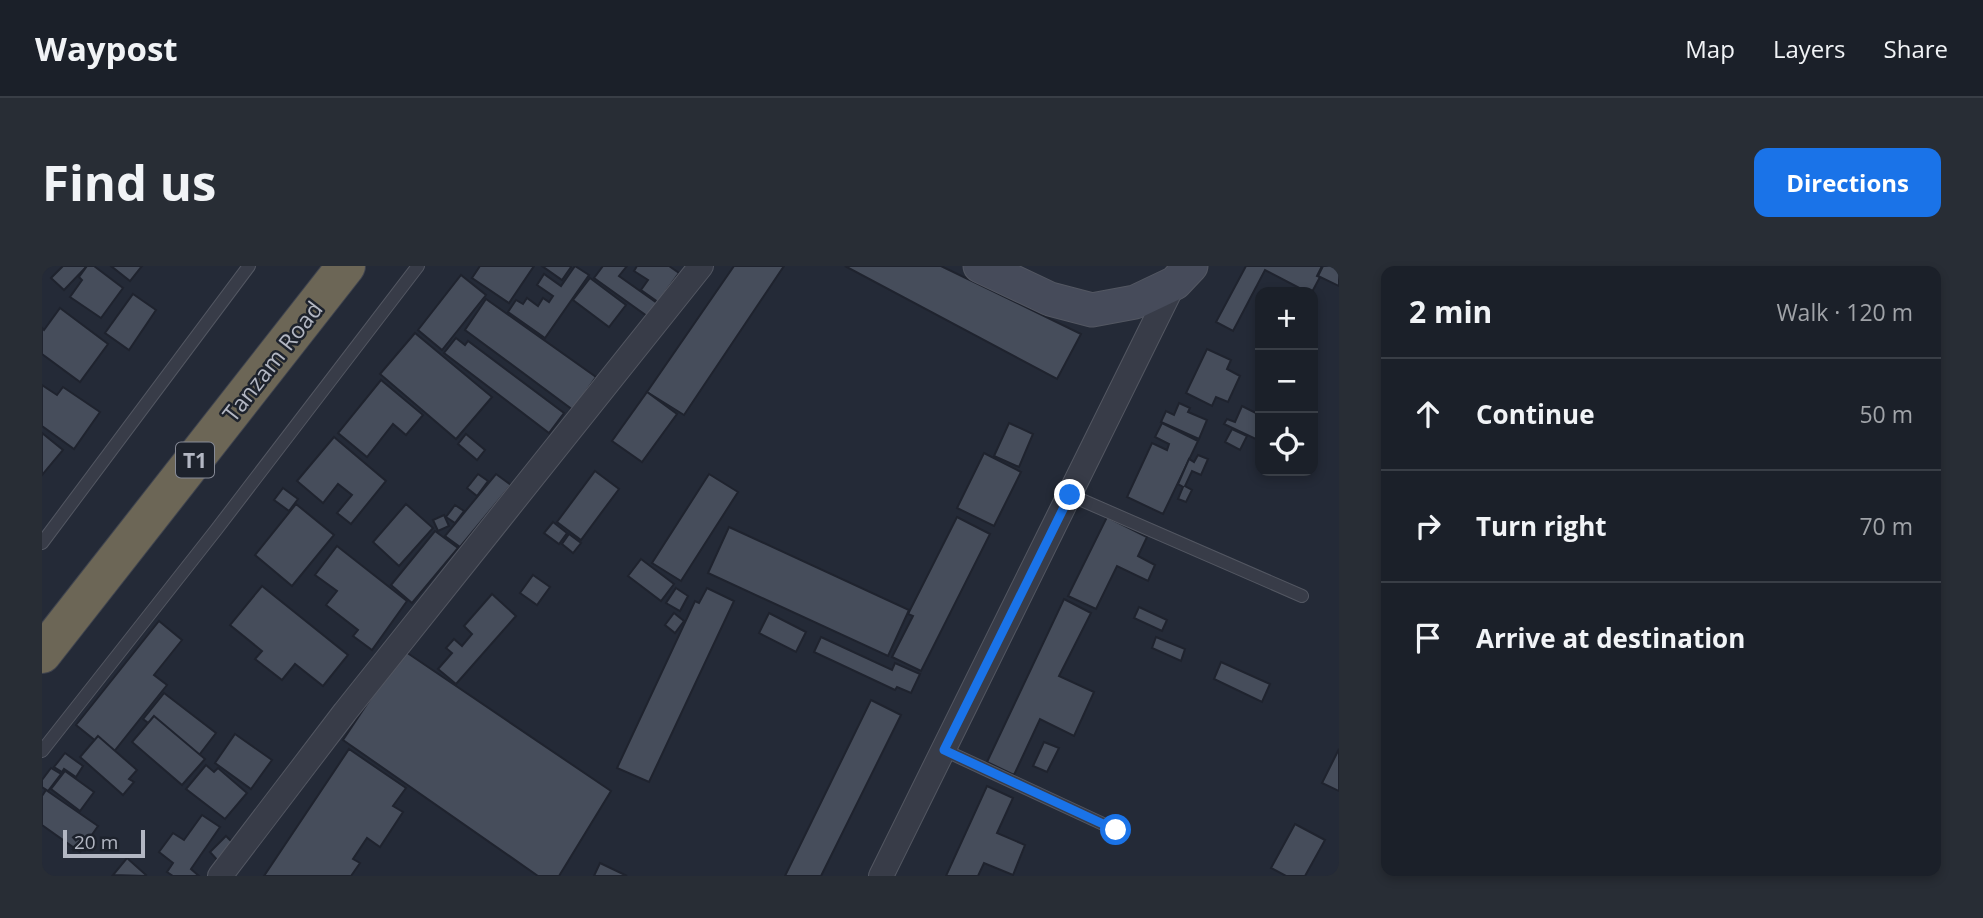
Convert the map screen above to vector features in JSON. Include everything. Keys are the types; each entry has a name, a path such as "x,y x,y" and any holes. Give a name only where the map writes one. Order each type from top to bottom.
{"highway":[{"name":"Tanzam Road","path":"42,654 346,266"}],"main road":[{"path":"980,266 1050,299 1093,310 1135,302 1183,272"}],"street":[{"path":"220,876 345,712 701,266"},
{"path":"881,876 1183,272"}],"lane":[{"path":"42,543 249,266"},
{"path":"42,751 224,520 418,266"},
{"path":"1070,495 1302,596"},
{"path":"944,750 1116,830"}],"building":[{"path":"63,266 87,266 64,290 51,278"},
{"path":"87,266 94,266 123,288 101,318 70,297 82,280 79,277"},
{"path":"111,266 142,266 130,281"},
{"path":"480,266 534,266 509,303 472,278"},
{"path":"542,266 570,266 571,267 562,280"},
{"path":"575,266 589,275 545,338 508,312 516,300 523,304 527,298 538,306 543,298 549,302 553,296 537,285 544,274 561,286"},
{"path":"603,266 627,266 619,276 657,303 647,316 594,278"},
{"path":"637,266 669,266 679,273 658,302 641,290 648,280 634,271"},
{"path":"734,266 784,266 684,415 647,392"},
{"path":"845,266 941,266 1081,334 1057,379"},
{"path":"1246,266 1322,266 1315,287 1297,287 1265,270 1233,331 1216,322"},
{"path":"1323,266 1339,266 1339,286 1318,276"},
{"path":"461,275 486,295 442,350 418,330"},
{"path":"590,278 626,305 609,327 573,300"},
{"path":"133,294 156,310 129,350 105,333"},
{"path":"486,299 596,377 573,410 465,330"},
{"path":"60,308 108,344 80,382 42,354 42,328 44,330"},
{"path":"415,333 492,397 456,439 380,374"},
{"path":"456,338 465,345 468,341 564,413 549,433 444,353"},
{"path":"1207,349 1231,360 1227,369 1240,376 1228,402 1216,397 1212,406 1186,393"},
{"path":"381,380 423,415 406,435 393,424 367,457 338,433"},
{"path":"42,385 57,395 63,387 100,412 74,449 42,426"},
{"path":"647,392 677,414 642,462 612,441"},
{"path":"1179,403 1190,408 1188,412 1207,420 1199,439 1161,422 1166,411 1174,415"},
{"path":"1242,406 1255,412 1255,439 1224,424 1227,419 1235,422"},
{"path":"1009,423 1033,434 1019,467 994,456"},
{"path":"1162,423 1198,441 1163,514 1127,497 1152,443 1167,450 1169,444 1155,437"},
{"path":"1232,429 1247,436 1240,450 1225,442"},
{"path":"42,433 63,450 42,475"},
{"path":"466,434 485,450 477,460 458,444"},
{"path":"334,437 386,481 351,524 337,513 352,495 338,484 323,503 297,481"},
{"path":"984,453 1021,472 994,526 957,508"},
{"path":"1198,455 1208,459 1201,475 1192,471 1185,486 1192,490 1186,502 1178,499 1183,487 1178,484 1189,459 1194,462"},
{"path":"595,471 619,489 581,540 557,522"},
{"path":"478,474 488,481 477,496 467,488"},
{"path":"496,474 511,485 460,547 445,536"},
{"path":"709,474 738,492 681,581 652,563"},
{"path":"283,488 298,499 289,511 274,500"},
{"path":"296,504 334,535 292,586 255,555"},
{"path":"406,504 433,528 399,566 373,542"},
{"path":"455,505 464,511 455,523 446,517"},
{"path":"444,515 449,526 438,531 433,520"},
{"path":"957,517 990,534 921,671 892,657 913,616 908,614"},
{"path":"1107,517 1147,537 1138,556 1155,565 1148,581 1117,566 1096,609 1068,596"},
{"path":"553,522 567,533 559,544 544,533"},
{"path":"729,527 909,610 888,656 708,573"},
{"path":"435,531 458,548 412,603 391,585"},
{"path":"569,534 581,543 573,553 562,544"},
{"path":"337,546 407,601 372,650 353,636 358,630 326,605 337,591 315,575"},
{"path":"641,559 674,584 661,601 628,576"},
{"path":"533,575 550,587 537,605 520,593"},
{"path":"262,586 348,655 323,686 295,664 282,680 255,659 262,651 230,625"},
{"path":"676,588 688,596 680,611 666,603"},
{"path":"707,588 734,601 649,782 617,768 695,601 699,603"},
{"path":"492,594 516,616 456,684 438,669 452,653 446,648 454,639 462,646 472,634 464,626"},
{"path":"1064,599 1091,613 1059,676 1094,692 1074,736 1040,719 1014,775 987,762"},
{"path":"1139,607 1167,620 1162,631 1134,618"},
{"path":"674,613 684,621 675,633 665,625"},
{"path":"769,613 806,632 796,652 759,633"},
{"path":"159,621 182,640 154,675 167,685 112,754 76,725"},
{"path":"821,637 892,670 895,663 920,674 911,693 897,687 895,690 814,652"},
{"path":"1156,637 1185,649 1181,661 1152,648"},
{"path":"403,650 611,791 559,876 538,876 343,740"},
{"path":"1221,662 1270,684 1262,702 1214,679"},
{"path":"164,693 216,733 196,759 143,719"},
{"path":"871,700 901,715 821,876 785,876"},
{"path":"154,716 205,759 182,785 132,742"},
{"path":"235,734 272,760 251,789 215,763"},
{"path":"98,736 137,770 129,779 134,782 123,795 80,757"},
{"path":"1044,742 1059,748 1047,772 1033,766"},
{"path":"349,749 406,788 393,806 403,812 380,847 367,838 353,859 360,863 351,876 264,876"},
{"path":"1339,749 1339,791 1322,783"},
{"path":"65,753 83,766 76,777 64,769 62,772 54,767"},
{"path":"206,765 214,772 218,768 247,793 225,819 186,789"},
{"path":"51,768 61,774 48,791 42,787 42,780"},
{"path":"65,771 94,792 80,811 51,789"},
{"path":"987,786 1013,798 997,833 1025,845 1013,875 984,863 978,876 946,876"},
{"path":"46,790 98,826 80,852 42,825 42,796"},
{"path":"202,815 220,827 191,869 199,876 173,876 167,872 173,863 159,852 173,833 184,840"},
{"path":"1295,824 1325,840 1305,876 1286,876 1271,868"},
{"path":"226,836 236,846 219,862 210,852"},
{"path":"127,858 146,875 113,875"},
{"path":"600,863 627,876 594,876"}],"route":[{"path":"1070,495 944,750 1116,830"}]}
